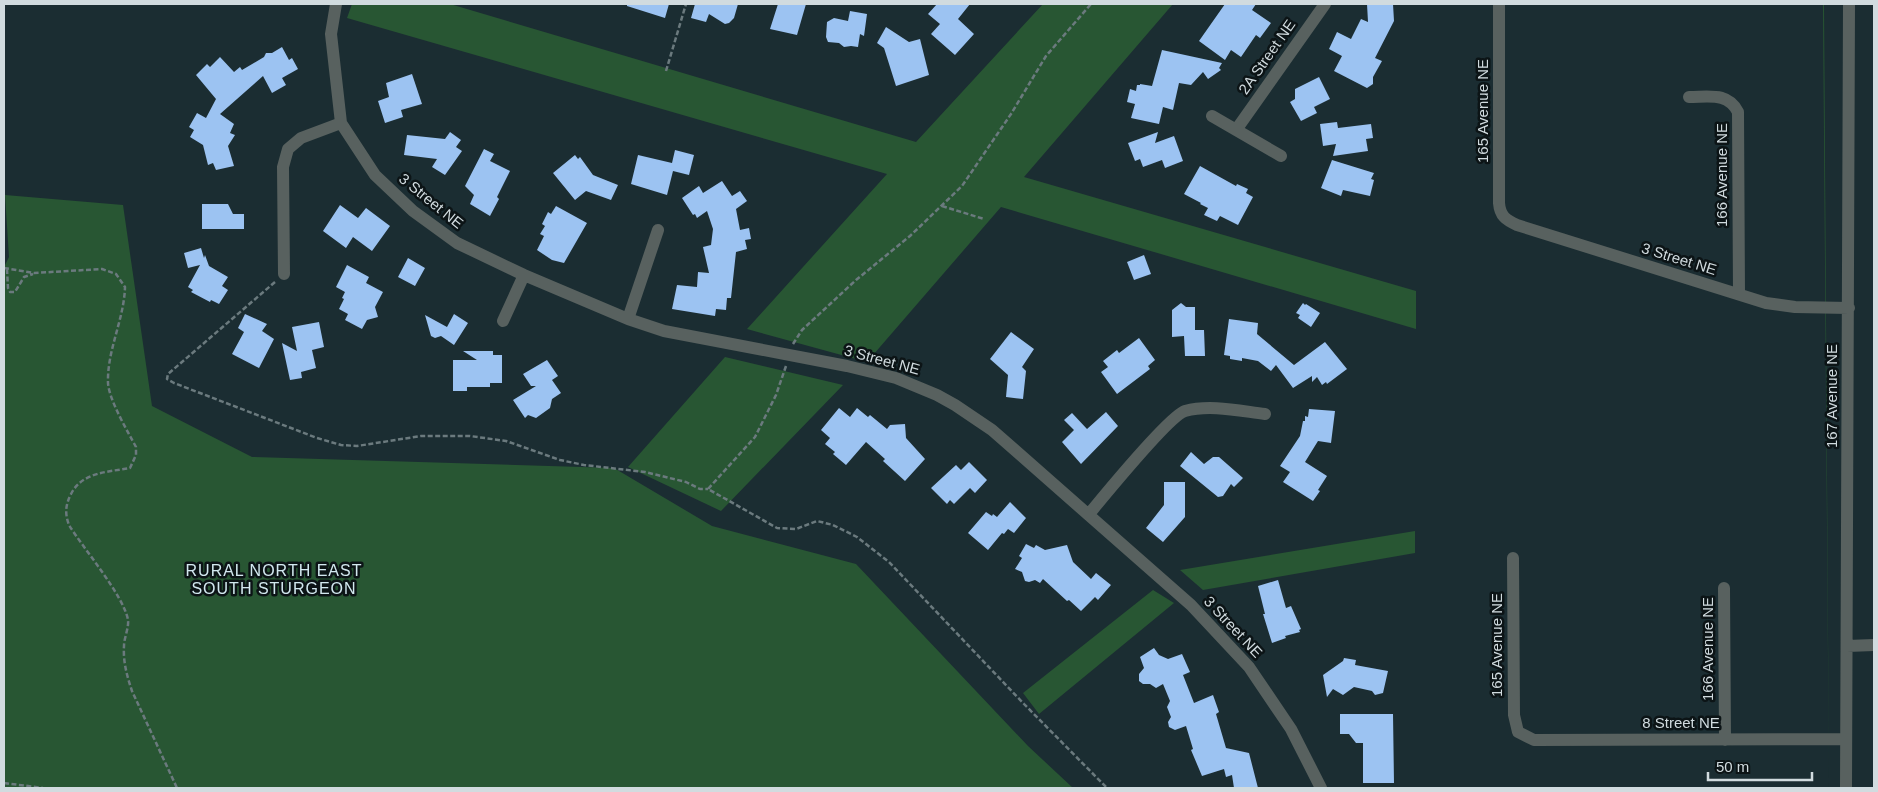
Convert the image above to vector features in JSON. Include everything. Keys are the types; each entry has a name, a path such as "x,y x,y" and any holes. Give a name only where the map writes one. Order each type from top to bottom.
{"street":[{"path":"284,274 283,167 288,149 301,138 341,123 332,34 336,4"},
{"name":"2A Street NE","path":"1236,130 1325,4"},
{"name":"165 Avenue NE","path":"1499,4 1499,203 1500,211 1504,218"},
{"name":"167 Avenue NE","path":"1846,788 1849,4"},
{"name":"166 Avenue NE","path":"1689,97 1721,97 1728,99 1734,104 1738,112 1739,294"},
{"path":"1212,116 1282,156"},
{"name":"3 Street NE","path":"341,123 375,175 413,211 457,243 524,275 628,319 664,331 864,369 896,378 925,389 955,405 992,430 1191,606 1249,667 1291,730 1321,788"},
{"name":"3 Street NE","path":"1504,218 1517,225 1778,305 1848,308"},
{"path":"628,319 658,230"},
{"path":"504,321 524,275"},
{"path":"1089,514 1163,429 1183,411 1209,408 1265,414"},
{"name":"165 Avenue NE","path":"1513,558 1514,715 1518,732"},
{"name":"166 Avenue NE","path":"1724,588 1725,740"},
{"path":"1847,646 1874,646"},
{"name":"8 Street NE","path":"1518,732 1534,740 1846,739"}],"path":[{"path":"666,71 686,4"},
{"path":"792,345 802,330 856,280 910,236 962,186 1011,114 1046,56 1091,4"},
{"path":"942,206 984,219"},
{"path":"34,273 24,277 15,292 10,292 5,268 34,273 102,269 116,274 125,288 123,306 114,340 108,384 110,394 136,447 136,455 130,468 92,475 82,480 73,489 65,513 69,525 122,603 128,620 124,644 124,661 128,678 132,691 177,788"},
{"path":"284,274 168,374 167,379 317,438 341,445 378,444 421,436 470,436 506,442 560,460 584,465 645,472 686,482 700,489 708,488 777,528 796,529 817,521 833,525 857,537 889,562 1107,788"},
{"path":"708,488 755,437 776,395 784,371"},
{"path":"4,783 43,788"}],"green space":[{"path":"352,4 450,4 916,142 1043,4 1173,4 1024,177 1416,291 1416,329 1001,207 867,362 747,329 887,174 347,18"},
{"path":"1823,4 1824,4 1829,782"},
{"path":"5,195 123,205 152,406 252,457 614,468 712,526 856,564 1028,746 1073,788 4,788 4,267 9,257"},
{"path":"725,357 843,385 721,511 628,467"},
{"path":"1415,531 1415,553 1203,590 1180,570"},
{"path":"1153,590 1174,603 1039,714 1023,693"},
{"path":"1829,787 1829,788 1767,788"}],"building":[{"path":"627,4 669,4 665,18 627,6"},
{"path":"695,4 738,4 734,18 725,24 709,14 706,22 691,18"},
{"path":"778,4 806,4 797,35 770,29"},
{"path":"937,4 970,4 958,19 974,34 955,55 931,34 940,24 928,14"},
{"path":"1225,4 1256,4 1252,10 1271,23 1260,38 1256,35 1241,57 1231,50 1225,60 1199,41"},
{"path":"1367,4 1393,4 1394,21 1375,58 1382,61 1373,77 1373,84 1367,88 1334,71 1342,56 1329,49 1337,32 1351,39 1361,19 1368,22"},
{"path":"850,11 867,14 864,36 860,34 858,47 844,47 839,43 828,42 826,37 827,22 834,18 848,21"},
{"path":"886,27 909,42 920,39 929,75 896,86 884,48 877,43"},
{"path":"282,47 289,60 292,58 298,69 282,78 286,85 272,93 263,76 220,114 234,124 230,133 235,135 228,146 234,166 216,170 213,163 208,165 203,145 190,137 194,130 189,127 197,113 206,118 216,99 196,75 207,64 210,67 220,57 234,72 240,67 242,70 264,57 266,53 272,53"},
{"path":"1162,50 1222,63 1219,68 1221,70 1208,79 1203,72 1191,85 1179,83 1173,110 1163,107 1159,124 1131,118 1135,104 1127,102 1130,89 1136,91 1137,85 1140,84 1152,86"},
{"path":"412,74 422,104 401,110 403,117 385,123 378,101 389,97 386,83"},
{"path":"1319,77 1330,99 1314,107 1317,113 1301,121 1290,102 1295,99 1295,89"},
{"path":"1337,122 1338,128 1371,124 1373,138 1366,139 1368,151 1333,156 1336,144 1323,146 1320,124"},
{"path":"450,132 461,140 456,147 462,151 445,175 432,167 437,159 404,155 407,135 445,139"},
{"path":"1158,132 1155,143 1174,136 1183,161 1165,168 1162,160 1143,167 1140,159 1135,161 1128,143"},
{"path":"484,149 494,154 490,161 510,171 490,216 470,204 474,195 465,186"},
{"path":"675,150 694,155 689,175 673,171 667,195 631,184 638,155 672,163"},
{"path":"575,155 578,159 580,157 593,175 618,185 611,200 586,191 575,200 553,173"},
{"path":"1332,160 1374,173 1371,179 1374,180 1370,196 1343,190 1341,196 1321,188"},
{"path":"1200,166 1236,186 1237,184 1248,189 1246,193 1253,197 1238,225 1220,216 1217,221 1204,215 1208,208 1184,194"},
{"path":"722,181 732,196 740,191 747,201 736,209 740,230 749,228 751,239 745,240 747,249 736,252 731,298 727,298 726,310 716,309 715,316 672,309 677,285 697,287 698,272 709,273 703,247 711,245 713,229 707,211 697,218 682,198 699,186 703,193"},
{"path":"202,204 228,204 233,214 244,214 244,229 202,229"},
{"path":"340,205 358,218 366,208 390,226 372,251 353,237 346,248 323,231"},
{"path":"556,206 587,223 564,263 552,260 537,250 544,236 540,234 545,226 542,224 548,212 551,214"},
{"path":"201,248 209,266 228,277 222,286 228,290 219,304 211,300 210,302 191,292 193,290 188,287 200,265 188,268 184,253"},
{"path":"1144,255 1151,274 1134,280 1127,262"},
{"path":"408,258 425,268 415,286 398,277"},
{"path":"347,265 369,277 366,283 383,292 375,307 378,317 367,320 362,329 345,320 348,314 339,309 345,292 336,287"},
{"path":"1181,303 1186,307 1195,307 1195,330 1204,330 1205,356 1185,356 1184,336 1172,337 1172,310"},
{"path":"1303,303 1320,313 1311,327 1298,318 1300,315 1296,313"},
{"path":"245,314 267,324 262,331 274,339 259,368 232,354 244,332 238,328"},
{"path":"454,314 468,323 454,345 441,336 435,338 431,336 425,315 447,327"},
{"path":"1229,319 1258,323 1257,334 1294,365 1325,342 1347,369 1327,384 1326,382 1322,385 1317,377 1312,382 1312,376 1293,388 1276,365 1271,371 1258,361 1242,358 1242,361 1230,359 1230,356 1224,355"},
{"path":"319,322 324,347 312,350 316,368 301,372 302,378 290,380 282,343 297,351 292,327"},
{"path":"1011,332 1034,349 1022,367 1026,371 1023,399 1006,397 1008,375 990,359"},
{"path":"1139,338 1155,360 1148,366 1150,369 1117,394 1101,372 1108,367 1103,361 1117,350 1119,353"},
{"path":"463,351 493,351 493,355 502,355 502,383 490,383 490,387 467,387 467,391 453,391 453,360 477,360"},
{"path":"547,360 558,376 552,380 561,393 552,399 550,408 536,418 528,415 525,418 513,400 536,386 531,386 523,374"},
{"path":"839,408 850,417 857,408 868,417 870,415 887,429 890,425 905,424 906,438 925,459 905,481 866,442 846,465 825,444 830,438 821,430"},
{"path":"1309,409 1335,411 1331,443 1318,441 1305,462 1327,476 1313,501 1283,482 1290,472 1280,466 1300,436 1303,421 1305,421 1305,416 1308,417"},
{"path":"1106,412 1118,426 1081,464 1062,442 1074,430 1064,420 1072,413 1087,429"},
{"path":"1191,452 1204,464 1213,457 1219,457 1243,478 1234,487 1231,484 1223,496 1218,497 1180,466"},
{"path":"969,462 987,480 975,493 970,488 954,504 950,500 947,504 931,488 956,465 961,470"},
{"path":"1164,482 1185,482 1185,517 1163,542 1146,528 1164,505"},
{"path":"1010,502 1026,518 1014,533 1008,529 1004,534 1002,533 988,550 968,533 986,512 997,517"},
{"path":"1026,544 1034,548 1036,545 1045,550 1067,545 1073,562 1091,579 1096,573 1111,585 1098,600 1095,597 1081,611 1043,579 1040,583 1035,580 1025,581 1022,572 1015,569 1022,558 1019,556"},
{"path":"1278,580 1286,608 1291,606 1301,629 1299,630 1300,632 1285,636 1286,638 1272,643 1263,614 1265,614 1258,586"},
{"path":"1154,648 1159,655 1168,659 1182,654 1190,672 1183,675 1194,703 1213,695 1219,712 1216,714 1226,748 1249,753 1258,788 1234,788 1232,775 1226,777 1224,769 1202,776 1191,750 1193,749 1186,726 1175,730 1169,727 1168,722 1171,717 1167,707 1170,701 1163,684 1156,688 1139,681 1139,674 1144,668 1140,657"},
{"path":"1344,658 1356,660 1355,665 1388,671 1383,693 1375,695 1372,691 1354,687 1343,695 1333,689 1327,697 1323,675 1343,661"},
{"path":"1340,714 1393,714 1394,783 1363,783 1363,743 1356,743 1349,734 1340,734"}],"district":[{"name":"RURAL NORTH EAST SOUTH STURGEON","path":"274,579"}]}
